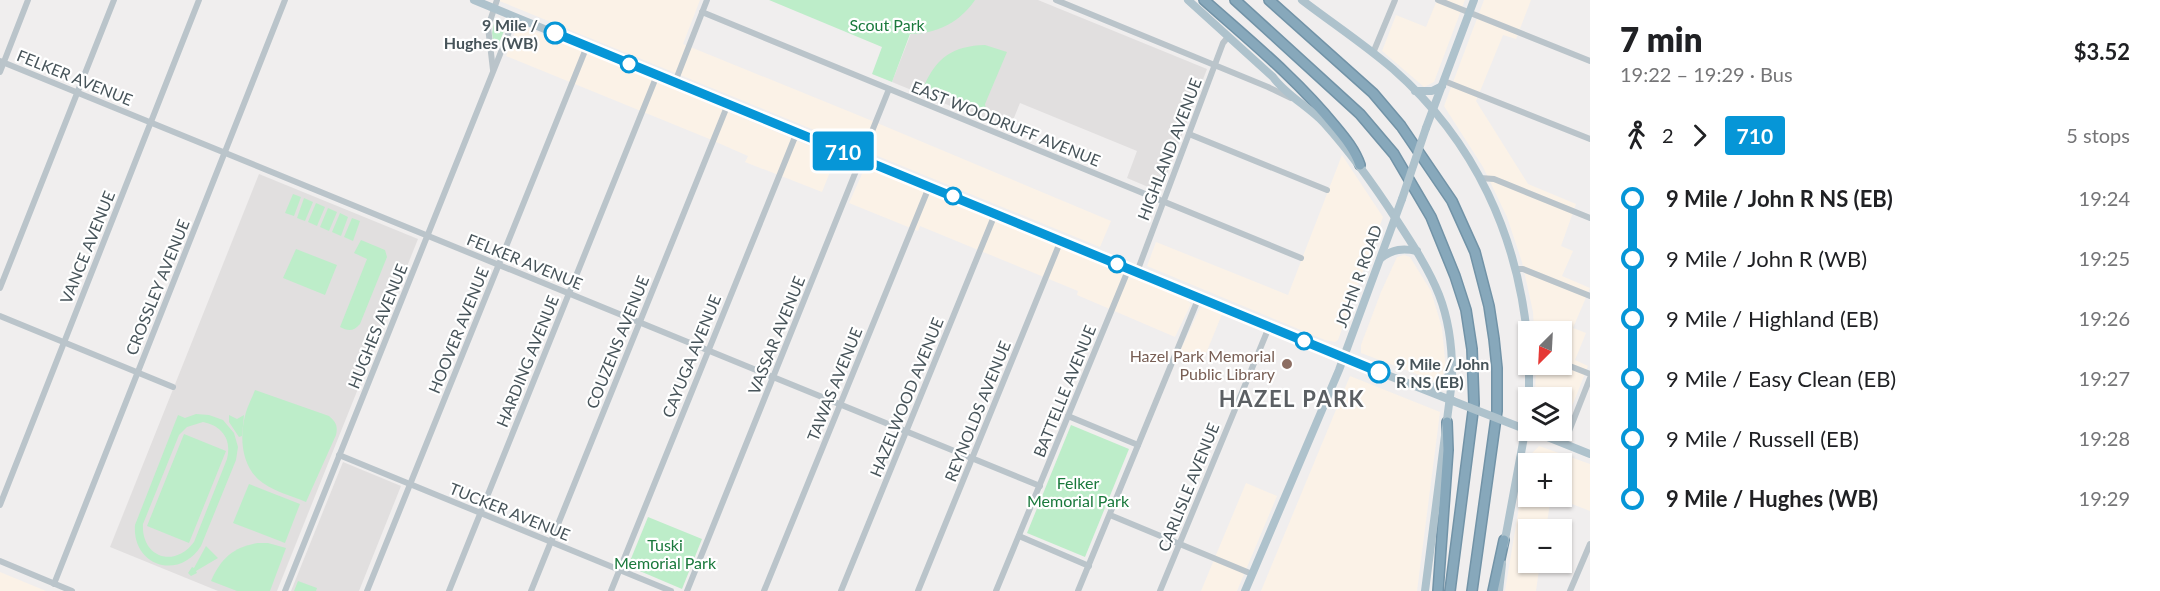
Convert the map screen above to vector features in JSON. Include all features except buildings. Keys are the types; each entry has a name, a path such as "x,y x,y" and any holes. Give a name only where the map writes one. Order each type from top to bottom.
{"highway":[{"path":"1204,0 1299,86 1342,135 1357,155 1360,165"},
{"path":"1235,0 1360,114 1394,154 1431,216 1455,276 1466,310 1472,349 1474,404 1450,591"},
{"path":"1269,0 1372,93 1401,126 1452,201 1475,252 1489,306 1494,339 1497,411 1472,591"},
{"path":"1438,591 1448,450 1447,422"},
{"path":"1493,591 1504,540"}],"main road":[{"path":"474,0 495,4 515,17 1344,358 1518,426"},
{"path":"1188,0 1321,120 1360,165 1433,278 1449,330 1453,371 1425,591"},
{"path":"1302,0 1373,53 1415,91 1456,140 1480,178 1504,228 1517,269 1525,321"},
{"name":"JOHN R ROAD","path":"1245,591 1344,358 1432,110 1474,0"},
{"path":"1415,91 1432,91 1443,83"},
{"path":"1380,258 1394,250 1417,251"},
{"path":"1427,390 1443,383 1453,371"},
{"path":"1499,591 1504,540 1524,441"},
{"path":"1556,441 1590,454"}],"street":[{"path":"0,72 28,0"},
{"path":"0,288 114,0"},
{"name":"VANCE AVENUE","path":"0,505 199,0"},
{"name":"CROSSLEY AVENUE","path":"54,584 285,0"},
{"path":"675,82 707,0"},
{"path":"1056,0 1284,95 1308,108"},
{"path":"1373,53 1395,0"},
{"path":"1438,0 1590,61"},
{"path":"494,70 488,33 495,4"},
{"name":"EAST WOODRUFF AVENUE","path":"702,12 1300,258"},
{"name":"HUGHES AVENUE","path":"285,591 515,17"},
{"name":"HIGHLAND AVENUE","path":"1133,270 1164,202 1228,37"},
{"name":"HOOVER AVENUE","path":"367,591 587,46"},
{"name":"FELKER AVENUE","path":"2,62 1040,486"},
{"path":"1215,66 1221,65 1272,86 1276,80"},
{"name":"HARDING AVENUE","path":"449,591 657,75"},
{"path":"1276,80 1284,95"},
{"path":"1443,83 1590,139"},
{"name":"VASSAR AVENUE","path":"687,591 889,89"},
{"name":"COUZENS AVENUE","path":"531,591 728,104"},
{"name":"CAYUGA AVENUE","path":"611,591 797,132"},
{"path":"1189,134 1327,190"},
{"path":"1480,178 1494,179 1590,218"},
{"name":"TAWAS AVENUE","path":"764,591 929,187"},
{"name":"HAZELWOOD AVENUE","path":"841,591 995,214"},
{"name":"REYNOLDS AVENUE","path":"918,591 1061,240"},
{"path":"1517,269 1590,296"},
{"name":"BATTELLE AVENUE","path":"996,591 1068,416 1133,270"},
{"path":"1078,591 1199,297"},
{"path":"0,316 173,387"},
{"name":"CARLISLE AVENUE","path":"1160,591 1269,327"},
{"path":"1564,444 1590,376 1572,368"},
{"path":"1068,416 1138,445"},
{"name":"TUCKER AVENUE","path":"339,455 671,591"},
{"path":"1110,515 1252,574"},
{"path":"1019,536 1089,566"},
{"path":"1570,591 1590,544"},
{"path":"0,561 72,591"}],"shaded area":[{"path":"497,0 700,0 683,44 1111,221 1100,247"},
{"path":"924,0 1038,0 1207,69 1160,192 1127,178 1137,151 1020,103 1009,130 892,82"},
{"path":"1437,0 1465,0 1434,82 1424,87 1382,51 1396,15 1426,27"},
{"path":"1484,0 1531,0 1516,39 1503,35 1476,101 1528,184 1576,204 1561,246 1573,251 1562,276 1590,288 1573,328 1586,333 1575,360 1588,366 1572,406 1572,387 1535,387 1536,375 1572,375 1572,321 1533,321 1522,262 1507,217 1483,167 1444,106"},
{"path":"518,24 836,157 822,192 745,162 748,156 707,138 506,56"},
{"path":"1342,155 1383,217 1338,340 1335,342 1325,340 1147,266 1156,242 1288,295"},
{"path":"865,167 1185,298 1191,304 1175,337 1077,295 1078,291 920,226 918,231 849,203"},
{"path":"259,174 418,239 277,591 218,591 110,547"},
{"path":"1404,255 1410,257 1431,291 1442,328 1446,370 1440,379 1435,381 1361,353 1361,345 1381,292 1397,257"},
{"path":"1205,306 1222,314 1203,361 1180,351 1200,308"},
{"path":"1350,376 1440,412 1417,591 1261,591"},
{"path":"1539,446 1559,453 1532,453"},
{"path":"1572,458 1590,464 1590,511 1572,504"},
{"path":"343,462 401,486 359,591 291,591"},
{"path":"1246,483 1277,496 1237,591 1201,591"},
{"path":"1519,507 1549,507 1548,519 1518,519 1518,573 1539,573 1536,591 1505,591"},
{"path":"0,572 46,591 0,591"}],"green space":[{"name":"Scout Park","path":"769,0 975,0 962,15 947,25 929,32 910,34 892,82 872,74 882,47"},
{"path":"495,18 498,19 496,25 498,27 507,23 497,49 494,48 492,33"},
{"path":"985,45 1007,52 985,104 986,109 980,110 977,106 924,86 929,76 947,55 964,48"},
{"path":"293,194 301,197 294,216 285,213"},
{"path":"304,198 313,202 305,221 297,218"},
{"path":"316,203 325,207 317,226 308,222"},
{"path":"328,208 337,212 329,231 320,227"},
{"path":"340,213 348,217 341,236 332,232"},
{"path":"352,218 360,221 353,241 344,237"},
{"path":"361,240 385,250 387,257 360,324 353,330 348,330 340,327 367,259 354,253"},
{"path":"296,249 337,265 325,295 283,278"},
{"path":"255,390 329,416 336,424 336,435 306,502 263,483 250,470 246,462 243,425"},
{"path":"196,414 209,415 223,420 234,433 238,447 236,460 201,546 192,557 170,566 149,559 141,550 136,539 135,525 178,415 185,418","holes":["203,422 220,430 227,440 227,459 194,542 177,555 160,556 147,545 143,524 179,435 187,427"]},
{"path":"229,415 237,419 244,415 242,436 239,437 229,422"},
{"name":"Felker Memorial Park","path":"1071,425 1129,449 1085,557 1027,533"},
{"path":"184,434 226,451 189,543 147,526"},
{"path":"249,484 300,504 285,543 233,523"},
{"name":"Tuski Memorial Park","path":"648,517 702,539 682,589 628,566"},
{"path":"258,543 286,548 270,591 237,591 211,581 219,566 229,555 242,547"},
{"path":"206,546 218,558 191,576 188,573 192,567 194,568"},
{"path":"298,581 317,588 316,591 294,591"}],"bus line":[{"name":"710","path":"555,33 1379,372"}],"place":[{"name":"9 Mile / Hughes (WB)","path":"555,33"},
{"name":"Hazel Park Memorial Public Library","path":"1287,364"},
{"name":"9 Mile / John R NS (EB)","path":"1379,372"}],"district":[{"name":"HAZEL PARK","path":"1292,398"}]}
